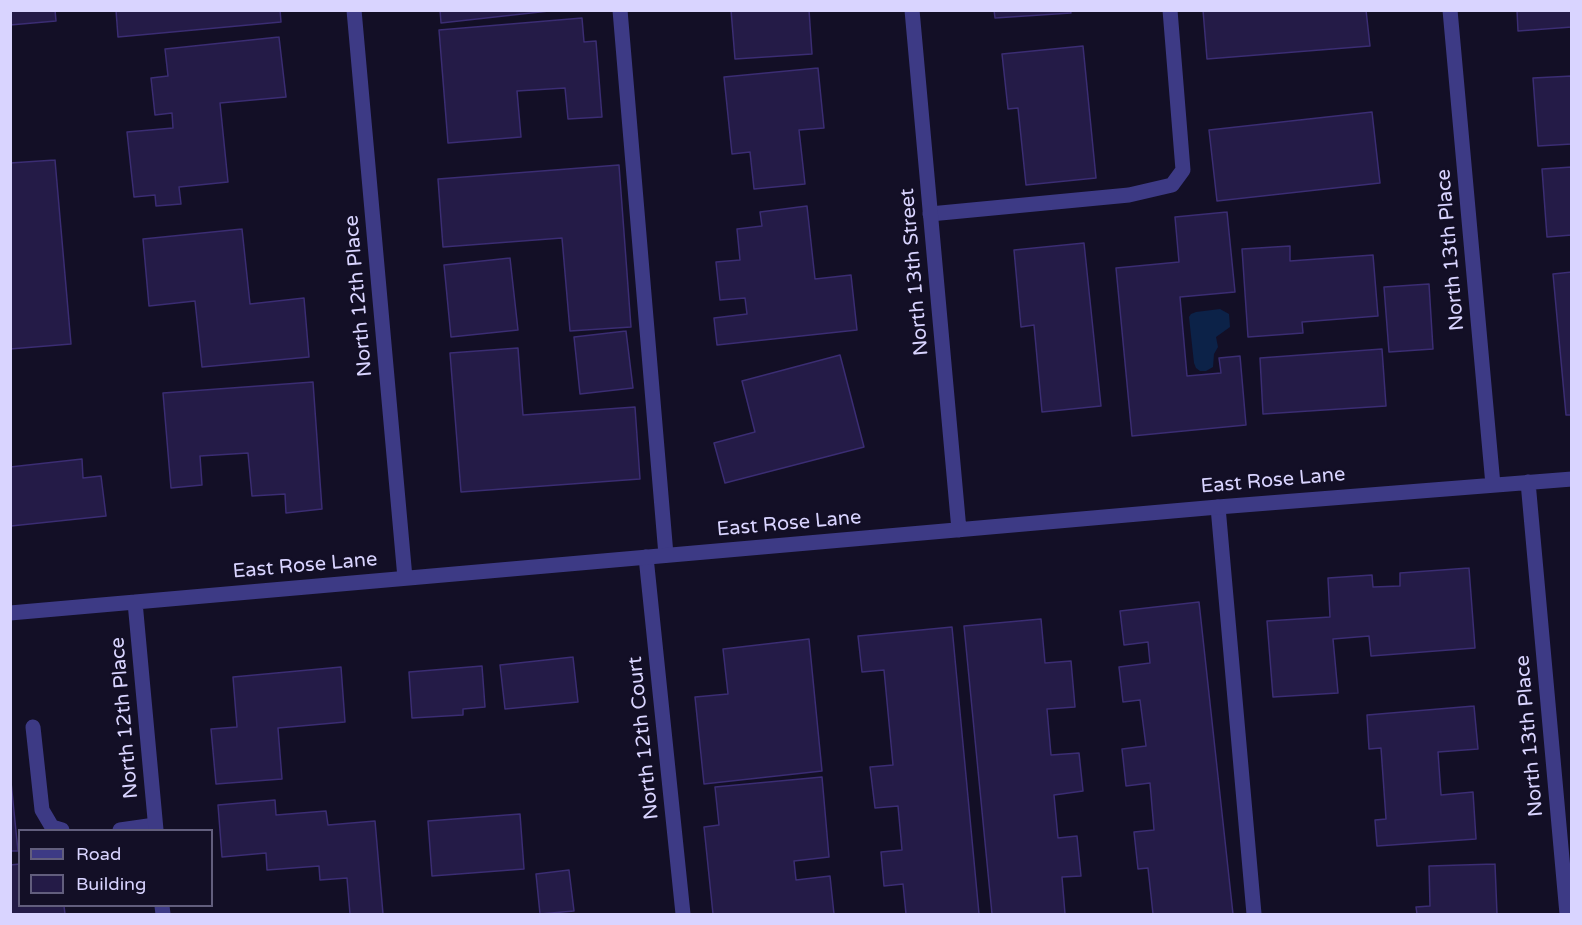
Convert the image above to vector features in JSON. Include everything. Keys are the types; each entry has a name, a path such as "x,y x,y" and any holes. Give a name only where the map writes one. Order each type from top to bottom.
{"street":[{"name":"North 12th Place","path":"354,10 405,578"},
{"path":"620,10 666,555"},
{"name":"North 13th Street","path":"912,10 959,530"},
{"path":"930,214 1130,195 1172,185 1183,170 1170,10"},
{"name":"North 13th Place","path":"1450,10 1493,485"},
{"name":"East Rose Lane","path":"10,613 1218,507 1572,479"},
{"name":"North 13th Place","path":"1528,482 1567,915"},
{"path":"1218,507 1254,915"},
{"name":"North 12th Court","path":"646,557 683,915"},
{"name":"North 12th Place","path":"135,602 155,828"},
{"path":"33,727 42,810 52,827 57,829"}],"water":[{"path":"1220,309 1229,314 1230,327 1216,337 1218,347 1214,354 1213,367 1200,371 1194,363 1189,317 1196,312"}],"building":[{"path":"10,10 55,10 56,21 10,25"},
{"path":"116,10 280,10 281,22 118,37"},
{"path":"440,10 558,10 441,23"},
{"path":"731,10 809,10 812,54 735,59"},
{"path":"994,10 1070,10 1071,13 995,18"},
{"path":"1203,10 1366,10 1370,46 1207,59"},
{"path":"1517,10 1572,10 1572,27 1518,31"},
{"path":"582,18 584,42 596,41 602,117 568,119 565,88 517,91 521,137 448,143 439,30"},
{"path":"279,37 286,97 220,103 228,182 179,187 181,204 156,206 155,195 134,197 127,132 173,128 172,113 155,115 151,78 168,76 165,49"},
{"path":"1083,46 1096,178 1026,185 1018,108 1008,109 1002,54"},
{"path":"818,68 824,128 799,130 805,184 754,189 750,152 732,154 724,77"},
{"path":"1572,76 1572,144 1538,146 1533,78"},
{"path":"1372,112 1380,183 1217,201 1209,130"},
{"path":"55,160 71,344 10,349 10,163"},
{"path":"619,165 631,327 570,331 562,238 443,247 438,179"},
{"path":"1572,167 1572,235 1547,237 1542,169"},
{"path":"807,206 815,279 851,275 857,330 717,345 714,318 747,314 745,298 720,300 716,262 740,260 737,229 762,226 760,212"},
{"path":"1227,212 1235,292 1180,297 1187,376 1221,373 1219,358 1240,356 1246,425 1132,436 1116,268 1179,262 1175,217"},
{"path":"242,229 250,304 304,298 309,357 202,367 195,301 149,306 143,239"},
{"path":"1084,243 1101,406 1042,412 1034,325 1021,327 1014,250"},
{"path":"1290,246 1290,261 1373,255 1378,316 1302,322 1303,333 1248,337 1242,249"},
{"path":"510,258 518,330 451,337 444,265"},
{"path":"1572,272 1572,415 1566,415 1553,274"},
{"path":"1429,284 1433,349 1389,352 1384,287"},
{"path":"626,331 633,388 580,394 574,337"},
{"path":"518,348 523,415 635,407 640,479 461,492 450,353"},
{"path":"1382,349 1386,406 1263,414 1260,358"},
{"path":"840,355 864,447 725,483 714,443 755,432 742,381"},
{"path":"313,382 322,509 286,513 285,494 252,496 248,453 200,456 202,485 171,488 163,393"},
{"path":"82,459 83,478 101,476 106,516 11,526 10,467"},
{"path":"1469,568 1475,648 1371,656 1369,636 1333,639 1338,693 1273,697 1267,621 1330,617 1328,578 1372,575 1373,587 1400,586 1400,573"},
{"path":"1199,602 1233,914 1153,914 1148,868 1138,869 1134,832 1154,830 1150,783 1126,786 1122,749 1146,746 1140,700 1123,702 1119,667 1150,663 1148,642 1124,645 1120,611"},
{"path":"1041,619 1045,663 1071,661 1075,707 1047,709 1051,755 1079,753 1083,791 1054,795 1058,838 1077,836 1081,876 1062,877 1065,914 992,914 964,626"},
{"path":"952,627 979,914 906,914 903,884 884,886 881,852 902,850 898,806 875,808 870,767 893,765 884,670 862,672 858,636"},
{"path":"809,639 822,771 704,784 695,697 728,694 723,649"},
{"path":"573,657 578,702 505,709 500,665"},
{"path":"482,666 485,707 463,709 463,715 412,718 409,672"},
{"path":"341,667 345,722 278,728 282,779 216,784 211,729 237,727 233,677"},
{"path":"1474,706 1478,749 1438,752 1441,795 1473,792 1476,839 1377,846 1375,820 1386,819 1381,748 1369,749 1367,715"},
{"path":"10,772 18,851 10,851"},
{"path":"822,777 829,857 794,861 796,880 830,876 834,914 713,914 704,827 719,825 715,787"},
{"path":"275,800 276,815 326,811 328,825 375,821 383,914 350,914 347,878 320,880 319,866 267,870 266,853 222,857 218,805"},
{"path":"520,814 524,869 432,876 428,821"},
{"path":"18,864 18,907 64,907 65,914 10,914 10,865"},
{"path":"1495,864 1497,914 1417,914 1416,907 1430,906 1429,866"},
{"path":"569,870 574,911 540,914 536,874"}]}
